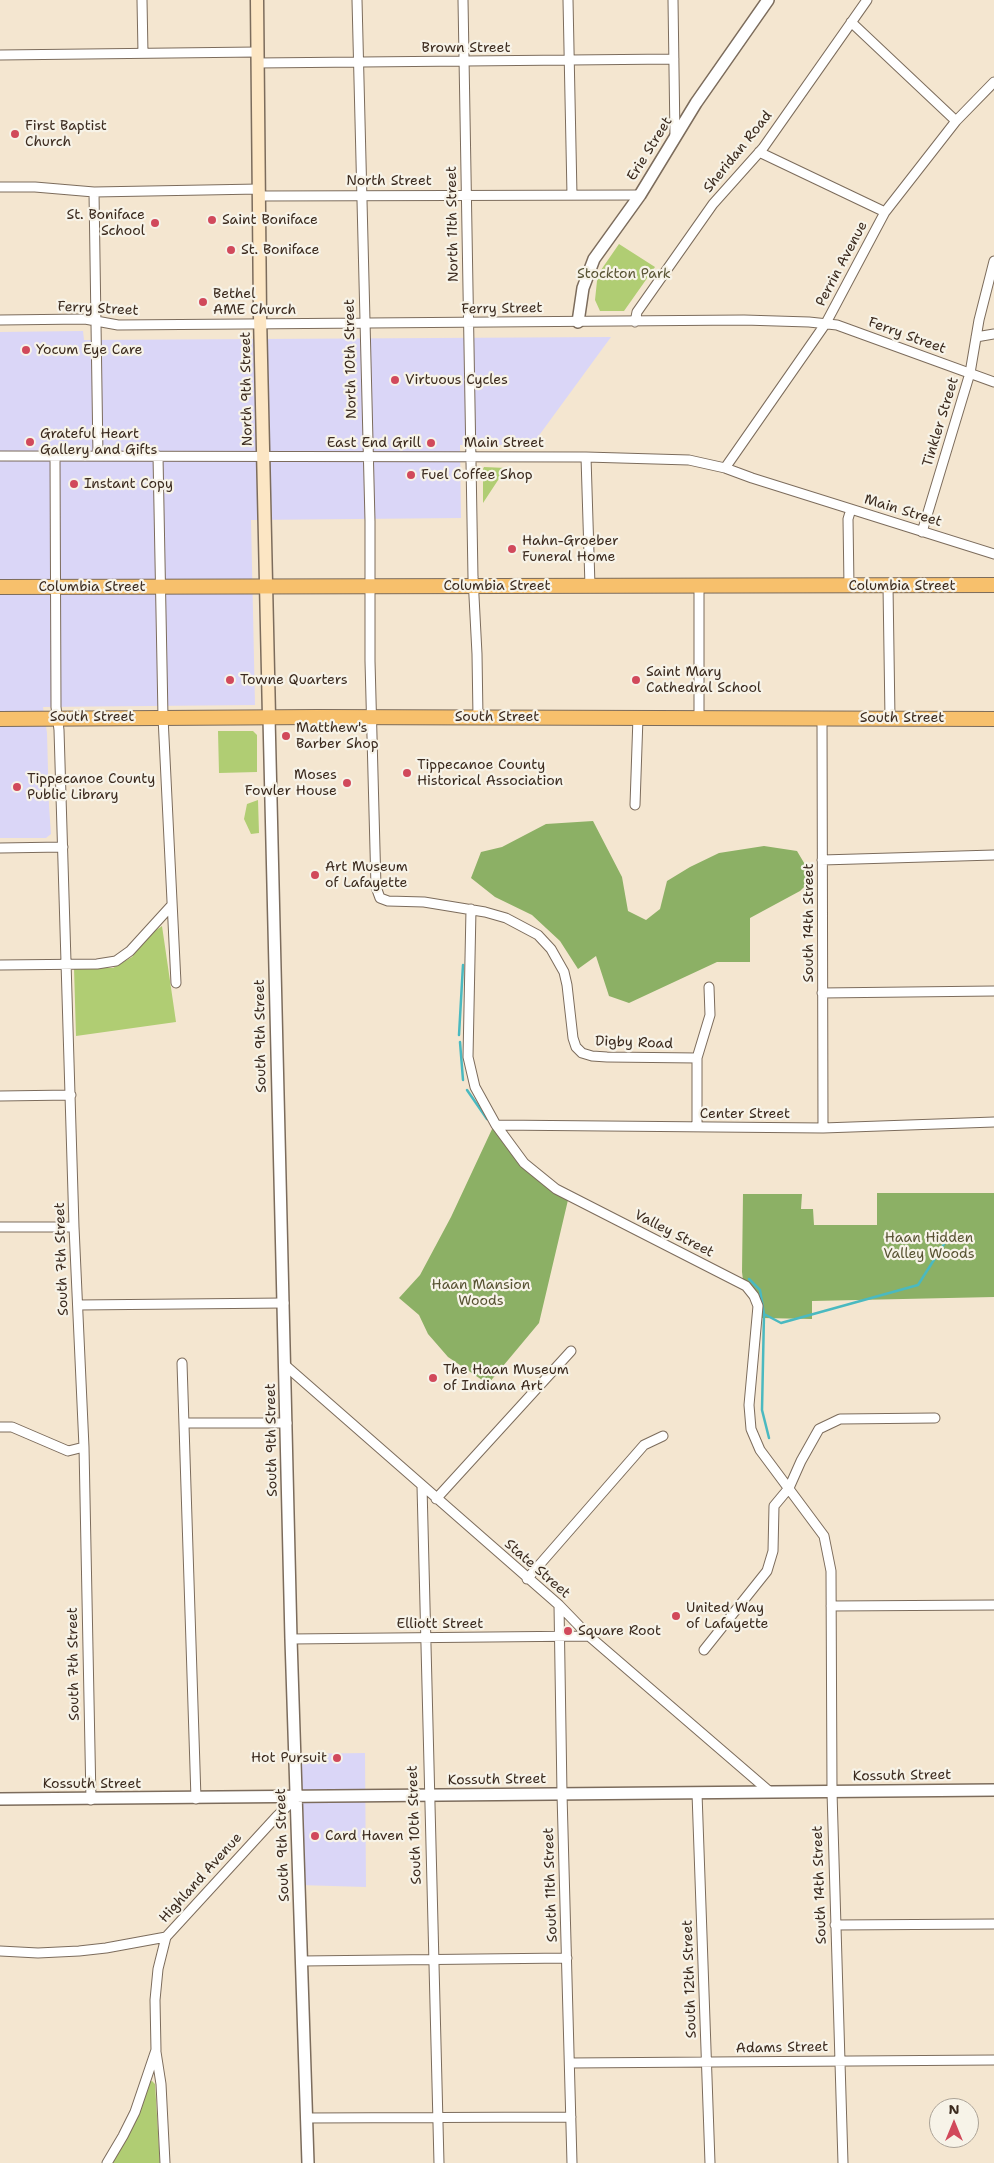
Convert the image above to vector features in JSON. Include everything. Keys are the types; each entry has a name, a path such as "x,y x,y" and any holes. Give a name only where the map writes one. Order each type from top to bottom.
{"main road":[{"name":"North 9th Street","path":"257,0 260,324 269,717"},
{"name":"Columbia Street","path":"0,587 994,585"},
{"name":"South Street","path":"0,718 638,717 994,719"}],"street":[{"path":"142,0 143,53"},
{"name":"North 10th Street","path":"357,0 368,456 371,717"},
{"name":"North 11th Street","path":"463,0 471,457 478,717"},
{"path":"568,0 572,195"},
{"path":"673,0 675,137"},
{"name":"Erie Street","path":"578,322 584,288 594,259 640,194 723,62 768,0"},
{"name":"Sheridan Road","path":"635,322 638,312 714,204 759,152 867,0"},
{"path":"851,22 956,121"},
{"name":"Brown Street","path":"0,54 143,53 358,62 674,59"},
{"name":"Perrin Avenue","path":"725,468 826,323 885,212 956,121 994,82"},
{"path":"759,152 885,212"},
{"name":"North Street","path":"0,187 35,187 94,192 259,192 362,195 640,194"},
{"path":"94,192 98,456"},
{"name":"Tinkler Street","path":"922,532 970,373 976,337 994,261"},
{"name":"Ferry Street","path":"0,320 85,319 118,325 469,324 744,320 826,323 837,325 994,382"},
{"path":"976,337 994,334"},
{"name":"Main Street","path":"0,456 368,456 681,459 725,468 994,554"},
{"name":"South 7th Street","path":"55,456 58,717 74,1227 84,1447 90,1800"},
{"path":"158,456 163,717 176,983"},
{"path":"586,457 590,586"},
{"path":"848,586 848,519 851,509"},
{"path":"699,586 700,718"},
{"path":"888,586 890,718"},
{"name":"South 9th Street","path":"269,717 286,1366 291,1639 308,2163"},
{"path":"371,717 376,887 380,898 471,909"},
{"path":"635,804 638,717"},
{"name":"South 14th Street","path":"822,718 824,1128"},
{"path":"0,848 63,848"},
{"path":"822,860 994,855"},
{"path":"0,965 116,962 130,951 171,906"},
{"name":"Digby Road","path":"471,909 506,918 538,935 551,949 564,972 573,1038 576,1047 582,1053 607,1057 697,1058"},
{"name":"Valley Street","path":"471,909 468,1057 475,1088 496,1125 524,1163 556,1189 746,1286 754,1296 758,1306 749,1405 751,1429 760,1450 824,1536 831,1571 831,1606"},
{"path":"697,1127 697,1058 710,1015 709,987"},
{"path":"822,993 994,990"},
{"path":"0,1096 71,1095"},
{"name":"Center Street","path":"496,1125 824,1128 994,1122"},
{"path":"0,1227 74,1227"},
{"path":"78,1305 284,1302"},
{"path":"436,1499 571,1351"},
{"path":"182,1363 196,1799"},
{"name":"State Street","path":"286,1366 559,1605 589,1636 770,1792"},
{"path":"704,1650 767,1571 773,1551 774,1506 789,1488 801,1461 819,1429 840,1419 935,1418"},
{"path":"184,1422 286,1422"},
{"path":"0,1427 12,1427 68,1451 84,1447"},
{"path":"528,1579 644,1445 663,1436"},
{"name":"South 10th Street","path":"422,1486 424,1637 439,2163"},
{"name":"South 11th Street","path":"559,1605 572,2163"},
{"path":"831,1606 994,1605"},
{"name":"South 14th Street","path":"831,1606 832,1792 843,2163"},
{"name":"Elliott Street","path":"291,1639 589,1636"},
{"name":"Kossuth Street","path":"0,1799 90,1800 994,1790"},
{"name":"South 12th Street","path":"697,1793 710,2163"},
{"name":"Highland Avenue","path":"107,2163 135,2112 156,2050 155,2000 158,1969 166,1937 271,1822 297,1797"},
{"path":"835,1925 994,1924"},
{"path":"0,1951 38,1953 79,1951 166,1937"},
{"path":"302,1961 567,1958"},
{"path":"156,2050 161,2084 166,2163"},
{"name":"Adams Street","path":"570,2063 994,2060"},
{"path":"306,2118 571,2117"}],"shaded area":[{"path":"83,331 84,340 611,337 532,445 460,445 461,518 251,520 255,705 43,707 47,733 51,834 46,838 0,838 0,332"},
{"path":"365,1753 366,1887 299,1885 295,1754"}],"green space":[{"name":"Stockton Park","path":"619,244 655,267 624,311 600,311 595,300 597,281 601,270"},
{"path":"484,467 506,468 483,503 483,469"},
{"path":"218,731 253,731 257,735 257,772 219,773"},
{"path":"258,800 259,833 251,834 244,819 247,804"},
{"path":"593,821 622,877 628,911 646,920 660,909 667,881 719,853 764,846 797,851 813,878 800,891 750,918 750,962 717,962 629,1003 609,996 596,956 578,969 560,941 532,915 495,897 471,878 481,852 502,847 546,824"},
{"path":"162,926 176,1022 76,1036 74,968 113,968 132,957 149,935"},
{"name":"Haan Mansion Woods","path":"493,1127 522,1167 554,1193 568,1200 539,1323 488,1384 448,1357 428,1334 419,1315 399,1298 420,1275 451,1217"},
{"name":"Haan Hidden Valley Woods","path":"877,1193 994,1193 994,1297 812,1301 812,1319 762,1318 758,1293 743,1280 743,1194 802,1194 801,1209 813,1209 814,1225 877,1225"},
{"path":"152,2081 155,2084 160,2163 111,2163 149,2082"}],"waterway":[{"path":"459,1035 463,965"},
{"path":"460,1042 463,1080"},
{"path":"467,1090 487,1119"},
{"path":"749,1279 760,1290 764,1314 781,1323 918,1285 944,1244"},
{"path":"764,1314 762,1410 769,1438"}],"place":[{"name":"First Baptist Church","path":"15,134"},
{"name":"Saint Boniface","path":"212,220"},
{"name":"St. Boniface School","path":"155,223"},
{"name":"St. Boniface","path":"231,250"},
{"name":"Bethel AME Church","path":"203,302"},
{"name":"Yocum Eye Care","path":"26,350"},
{"name":"Virtuous Cycles","path":"395,380"},
{"name":"Grateful Heart Gallery and Gifts","path":"30,442"},
{"name":"East End Grill","path":"431,443"},
{"name":"Fuel Coffee Shop","path":"411,475"},
{"name":"Instant Copy","path":"74,484"},
{"name":"Hahn-Groeber Funeral Home","path":"512,549"},
{"name":"Towne Quarters","path":"230,680"},
{"name":"Saint Mary Cathedral School","path":"636,680"},
{"name":"Matthew's Barber Shop","path":"286,736"},
{"name":"Tippecanoe County Historical Association","path":"407,773"},
{"name":"Moses Fowler House","path":"347,783"},
{"name":"Tippecanoe County Public Library","path":"17,787"},
{"name":"Art Museum of Lafayette","path":"315,875"},
{"name":"The Haan Museum of Indiana Art","path":"433,1378"},
{"name":"United Way of Lafayette","path":"676,1616"},
{"name":"Square Root","path":"568,1631"},
{"name":"Hot Pursuit","path":"337,1758"},
{"name":"Card Haven","path":"315,1836"}]}
